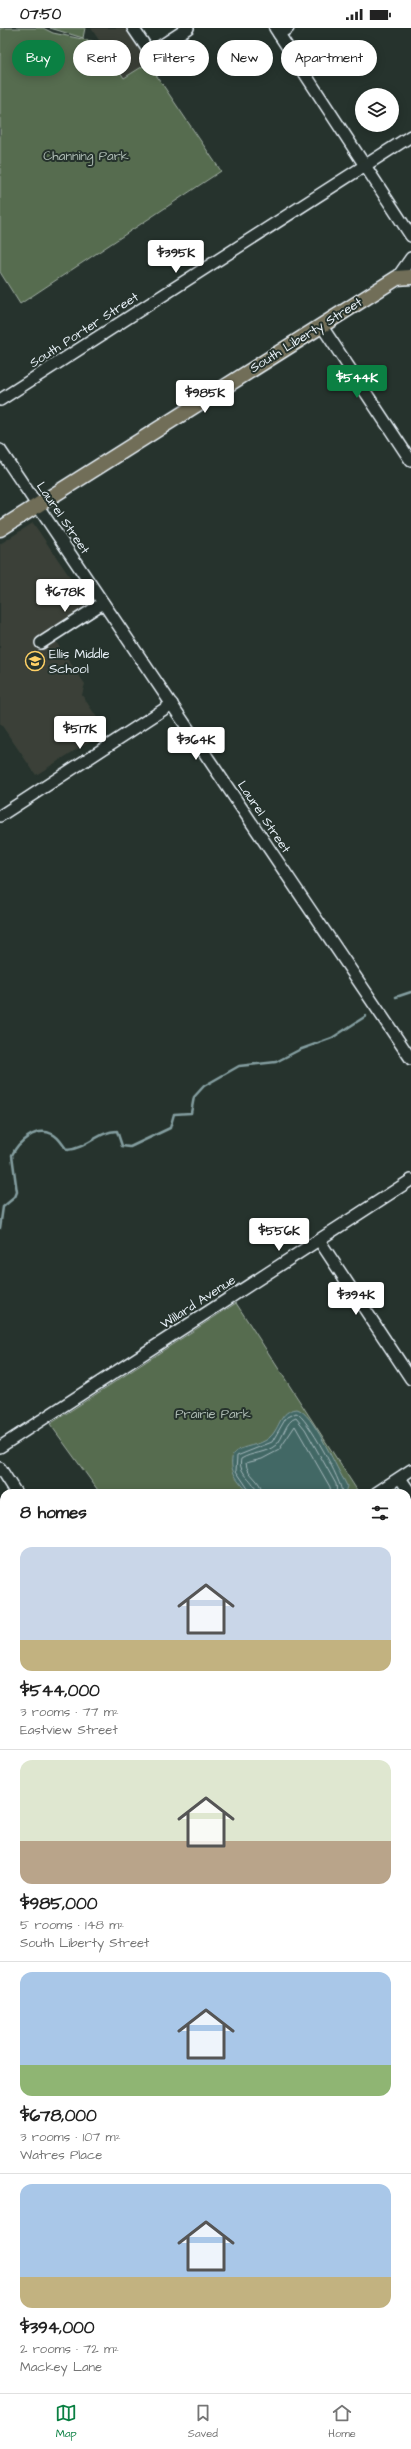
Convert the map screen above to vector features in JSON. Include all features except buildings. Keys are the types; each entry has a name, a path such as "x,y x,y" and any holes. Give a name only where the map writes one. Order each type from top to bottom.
{"main road":[{"name":"South Liberty Street","path":"0,529 322,325 404,277"}],"street":[{"path":"133,28 150,53 188,28"},
{"path":"280,30 365,166 411,236"},
{"name":"South Porter Street","path":"0,400 411,136"},
{"path":"404,277 411,258"},
{"path":"322,325 411,460"},
{"name":"Laurel Street","path":"0,450 411,1059"},
{"path":"41,643 103,603"},
{"path":"0,815 172,704"},
{"name":"Willard Avenue","path":"0,1447 411,1180"},
{"path":"319,1240 411,1379"},
{"path":"0,1468 13,1489"},
{"path":"382,1489 411,1470"},
{"path":"400,1478 408,1489"}],"shaded area":[{"path":"91,28 125,28 139,49 139,69 131,74 131,40 99,40"},
{"name":"Ellis Middle School","path":"33,523 96,615 54,639 85,684 82,695 106,731 36,775 0,723 0,544"}],"green space":[{"name":"Channing Park","path":"0,28 43,28 53,33 87,40 73,40 73,76 123,76 124,78 131,76 131,74 139,69 139,76 157,76 221,171 20,304 0,272"},
{"path":"50,28 85,28 83,38"},
{"name":"Prairie Park","path":"236,1303 356,1489 97,1489 50,1424"}],"water":[{"path":"297,1409 310,1420 323,1440 347,1486 346,1489 246,1489 238,1480 232,1466 233,1454 270,1437 274,1433 283,1416 291,1410"}],"waterway":[{"path":"396,997 411,992"},
{"path":"0,1228 3,1207 15,1197 17,1192 12,1155 19,1145 28,1137 40,1132 46,1132 54,1135 67,1150 80,1147 104,1134 117,1131 122,1146 130,1147 170,1128 174,1114 191,1113 194,1097 204,1086 239,1066 276,1062 299,1050 332,1038 366,1016"}],"place":[{"name":"Ellis Middle School","path":"35,661"}]}
